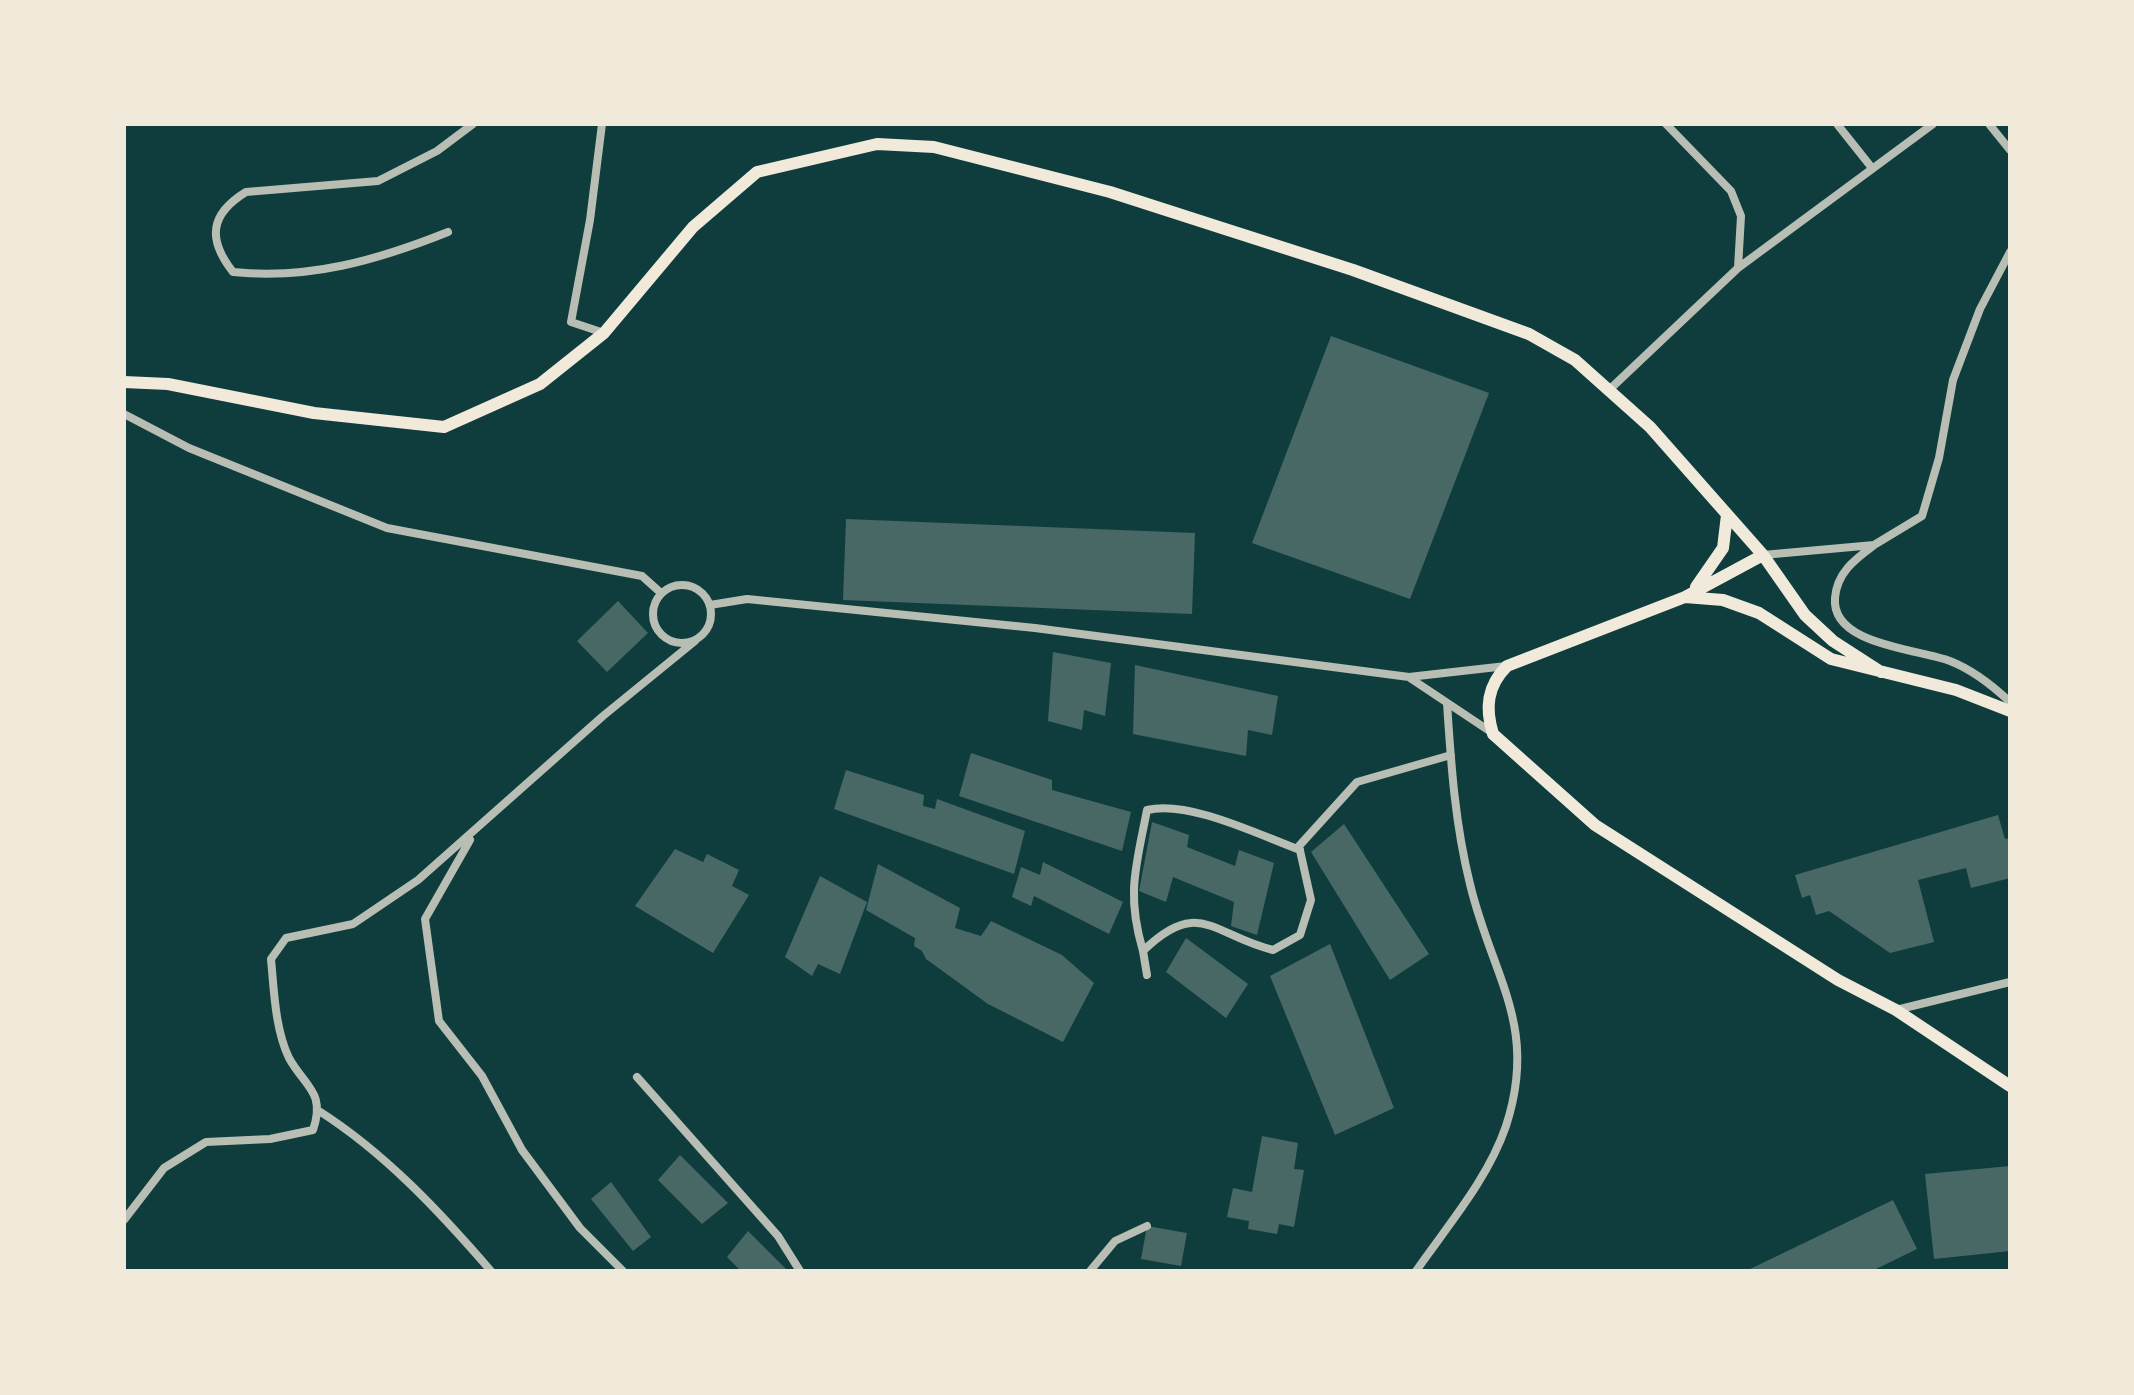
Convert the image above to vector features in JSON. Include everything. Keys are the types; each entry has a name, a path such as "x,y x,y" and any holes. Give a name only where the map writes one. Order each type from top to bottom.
{"main road":[{"path":"124,382 168,384 314,413 444,427 540,384 604,333 693,227 757,172 829,152 877,144 934,147 1110,192 1353,270 1529,334 1575,360 1650,427 1763,555 1805,615 1833,641 1881,672"},
{"path":"1685,597 1707,576 1723,548 1727,515"},
{"path":"1763,555 1685,597 1507,666 1495,678 1488,700 1488,717 1493,734 1595,825 1825,972 1896,1010 2010,1086"},
{"path":"1685,597 1723,600 1759,613 1831,659 1956,690 2010,711"}],"street":[{"path":"448,232 392,254 347,266 267,275 233,272 217,252 215,228 228,203 246,192 378,181 437,151 473,124"},
{"path":"602,124 590,220 571,322 604,333"},
{"path":"1666,124 1731,191 1741,216 1738,268"},
{"path":"1837,124 1872,168"},
{"path":"1609,390 1738,268 1933,124"},
{"path":"1989,124 2010,150"},
{"path":"2010,252 1980,309 1953,380 1939,458 1922,516 1849,564 1836,586 1834,606 1844,625 1871,640 1950,661 1988,681 2010,702"},
{"path":"124,414 189,448 387,528 642,576 661,593"},
{"path":"1763,555 1874,545"},
{"path":"124,1220 164,1168 206,1142 270,1139 313,1130 319,1111 309,1082 289,1058 280,1026 271,959 286,938 353,924 418,880 603,716 695,641 707,629 710,605 705,596 689,585 679,585 661,593 653,609 661,635 677,643 695,641"},
{"path":"710,605 747,599 1035,628 1409,677 1507,666"},
{"path":"1409,677 1493,734"},
{"path":"1416,1271 1491,1161 1514,1091 1518,1051 1513,1009 1470,886 1454,806 1447,703"},
{"path":"1143,951 1156,937 1190,920 1210,923 1245,943 1273,950 1300,935 1311,900 1299,846 1317,824 1357,782 1451,755"},
{"path":"1147,975 1132,914 1134,877 1147,810 1160,807 1212,817 1300,850"},
{"path":"472,835 425,919 439,1021 482,1076 522,1150 580,1228 623,1271"},
{"path":"1896,1010 2010,982"},
{"path":"637,1077 778,1236 800,1271"},
{"path":"319,1111 355,1133 409,1183 491,1271"},
{"path":"1090,1271 1115,1241 1147,1226"}],"building":[{"path":"1331,336 1489,393 1410,599 1252,543"},
{"path":"846,519 1195,533 1192,614 843,600"},
{"path":"618,601 648,633 607,672 577,641"},
{"path":"1053,652 1111,663 1105,716 1084,710 1082,730 1048,721"},
{"path":"1135,665 1278,696 1272,735 1248,730 1246,756 1133,734"},
{"path":"971,753 1052,780 1052,790 1131,812 1122,851 959,796"},
{"path":"846,770 924,795 923,806 935,809 937,799 1025,831 1014,874 834,809"},
{"path":"1998,815 2005,839 2010,838 2010,878 1971,888 1966,868 1918,880 1934,942 1890,953 1829,911 1816,915 1810,895 1802,898 1795,875"},
{"path":"1152,822 1189,835 1187,847 1235,866 1239,850 1274,863 1257,935 1231,926 1234,902 1173,877 1166,902 1139,891"},
{"path":"1344,824 1429,954 1390,980 1311,852"},
{"path":"675,849 703,862 707,854 739,870 732,886 749,895 713,953 635,906"},
{"path":"1043,862 1123,902 1109,934 1034,896 1031,906 1012,897 1021,867 1040,875"},
{"path":"878,864 960,908 955,928 981,936 991,921 1062,955 1094,983 1063,1042 988,1004 926,959 922,951 914,946 915,938 866,910"},
{"path":"820,876 867,902 840,974 818,964 812,976 785,957"},
{"path":"1186,938 1248,984 1226,1018 1166,972"},
{"path":"1330,944 1394,1108 1335,1135 1270,976"},
{"path":"1262,1136 1298,1143 1294,1169 1304,1170 1294,1227 1279,1224 1277,1234 1248,1229 1249,1221 1227,1217 1233,1188 1252,1192"},
{"path":"680,1155 728,1203 702,1224 658,1180"},
{"path":"2010,1166 2010,1251 1934,1259 1925,1174"},
{"path":"611,1182 651,1237 633,1251 591,1199"},
{"path":"1893,1200 1917,1249 1872,1271 1746,1271"},
{"path":"1147,1226 1187,1233 1181,1266 1141,1259"},
{"path":"748,1231 788,1271 741,1271 727,1257"}]}
